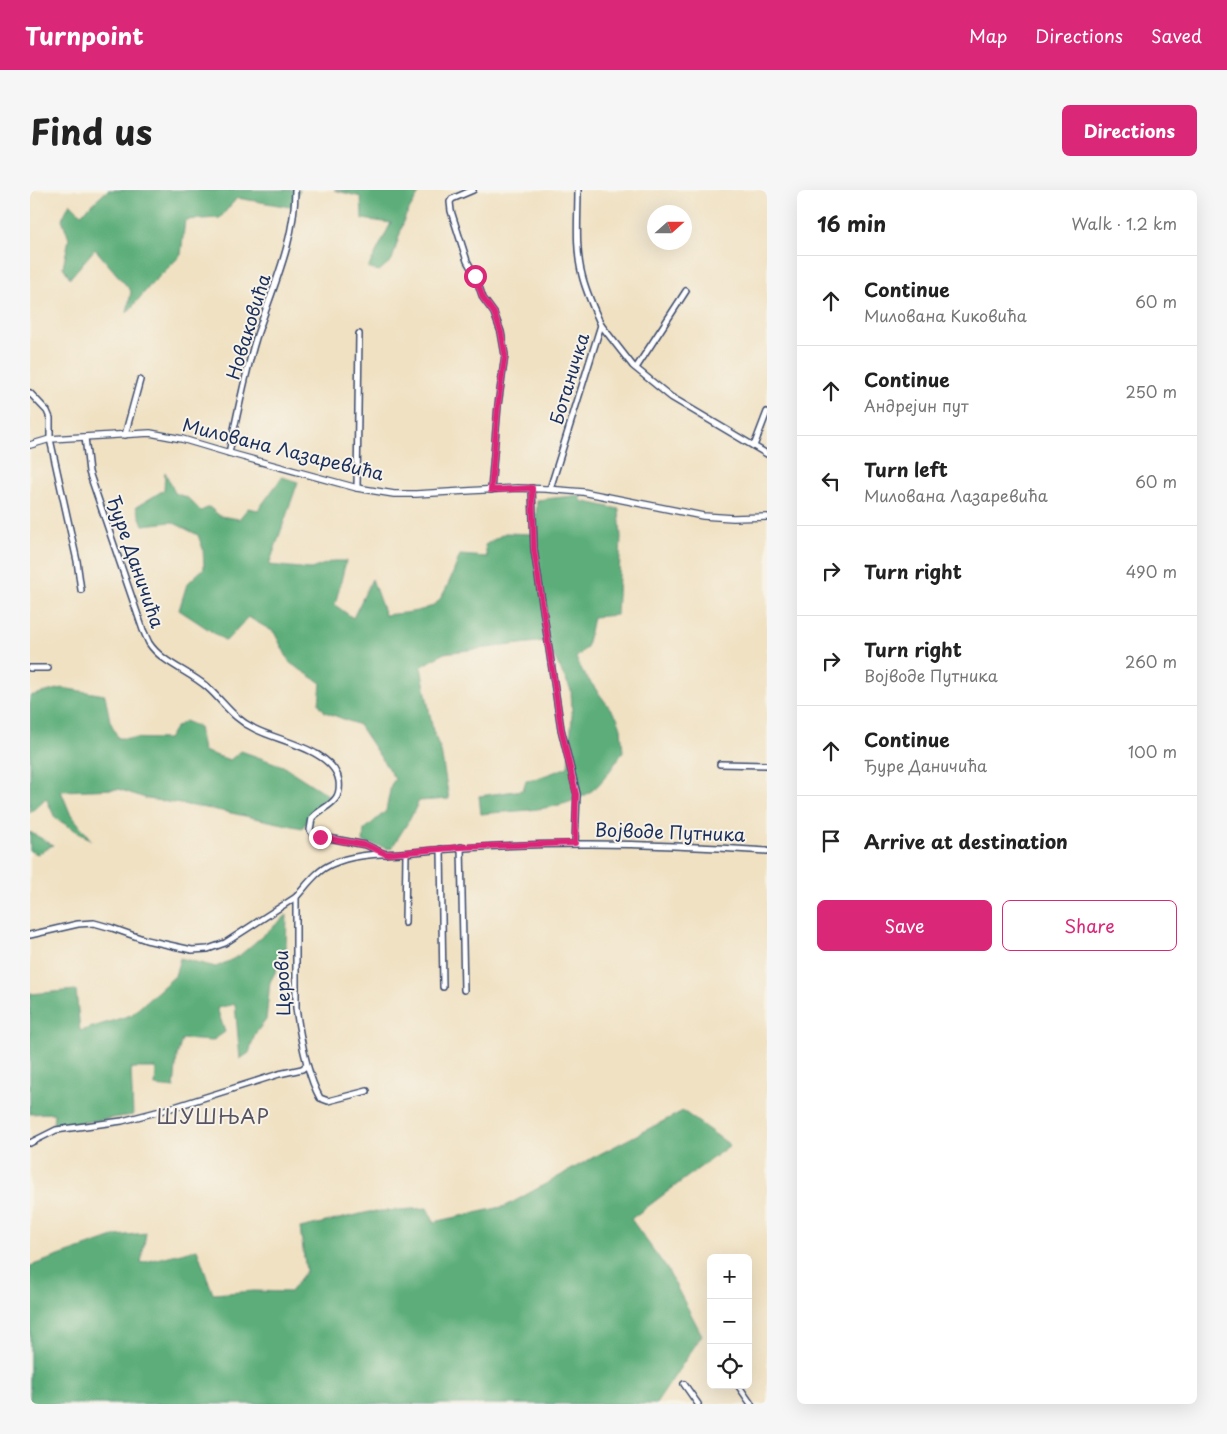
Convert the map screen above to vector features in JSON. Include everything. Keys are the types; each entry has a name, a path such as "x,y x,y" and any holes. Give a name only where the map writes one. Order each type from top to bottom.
{"street":[{"name":"Новаковића","path":"229,453 256,340 283,262 295,208 295,190"},
{"path":"473,190 452,199 450,202 451,211 467,261 483,298 494,313 501,332 505,355 498,405 491,490"},
{"name":"Ботаничка","path":"550,489 601,325 582,274 578,246 578,190"},
{"path":"636,368 686,291"},
{"path":"601,325 636,368 671,397 767,454"},
{"path":"357,488 359,334"},
{"path":"125,435 140,380"},
{"path":"30,393 47,411 50,418 50,439 77,561 81,590"},
{"path":"754,446 767,412"},
{"name":"Милована Лазаревића","path":"30,445 50,439 150,433 182,439 357,488 407,494 532,488 550,489 583,492 703,516 733,518 767,517"},
{"name":"Ђуре Даничића","path":"85,437 89,472 149,644 162,657 206,687 229,712 254,729 307,750 324,759 332,767 339,780 336,799 312,818 310,830 313,835 366,845 386,854"},
{"path":"532,488 534,550 561,728 576,794 575,843"},
{"path":"30,668 48,668"},
{"path":"720,764 767,765"},
{"name":"Војводе Путника","path":"296,897 326,867 341,860 363,855 406,853 461,847 575,843 680,845 767,851"},
{"path":"461,847 464,990"},
{"path":"441,849 443,987"},
{"path":"405,923 406,853"},
{"path":"30,935 78,924 94,923 146,940 192,950 208,949 225,943 296,897"},
{"name":"Церови","path":"296,897 296,1008 306,1066 319,1096 324,1100 367,1091"},
{"path":"30,1143 56,1130 122,1121 168,1109 278,1074 302,1070 306,1066"},
{"path":"684,1384 698,1404"},
{"path":"741,1389 751,1404"}],"green space":[{"path":"108,190 300,190 290,207 237,198 220,218 185,220 181,255 148,288 127,313 131,291 95,249 70,278 63,267 69,239 62,219 70,203 81,214"},
{"path":"334,190 421,190 405,217 392,260 379,271 368,268 391,223 362,219 361,197"},
{"path":"165,472 175,493 188,498 201,511 209,507 220,516 239,519 248,508 258,510 282,477 298,482 269,565 311,569 333,561 346,561 335,605 353,618 372,579 385,615 417,611 435,604 446,589 460,555 487,557 485,545 505,533 535,534 537,500 581,495 581,501 619,509 621,537 617,615 593,617 587,647 576,658 583,672 618,719 621,728 623,752 602,781 583,797 540,809 481,814 479,796 523,790 526,780 538,778 568,767 572,716 571,690 546,641 444,653 421,667 433,731 441,751 449,799 419,801 391,849 363,842 364,830 386,811 391,785 395,779 359,725 325,712 319,704 321,683 290,663 274,632 248,617 226,641 179,610 187,584 204,568 203,549 198,535 172,522 143,525 136,507 164,490"},
{"path":"62,688 105,695 110,721 118,738 168,739 175,728 185,721 199,727 203,751 230,760 241,751 283,766 328,795 302,828 212,809 148,799 118,789 61,791 70,813 91,840 55,818 46,798 30,813 30,696"},
{"path":"30,832 53,845 38,854 30,851"},
{"path":"287,915 286,952 270,982 266,1020 255,1034 249,1053 240,1059 235,1004 217,1008 225,1032 212,1041 182,1039 177,1056 174,1088 155,1086 156,1068 131,1068 133,1115 53,1127 54,1113 30,1114 30,994 76,990 80,1031 131,1015 175,976 180,958 216,967 239,956"},
{"path":"683,1111 730,1145 631,1219 667,1269 702,1335 656,1404 30,1404 30,1266 116,1236 146,1233 141,1263 197,1249 213,1294 254,1291 290,1292 306,1271 300,1228 369,1212 427,1208 434,1222 506,1206 592,1158"}],"district":[{"name":"ШУШЊАР","path":"213,1117"}],"route":[{"path":"320,837 366,845 386,854 461,847 575,843 576,794 561,728 534,550 532,488 491,490 498,405 505,355 501,332 494,313 483,298 475,276"}]}
